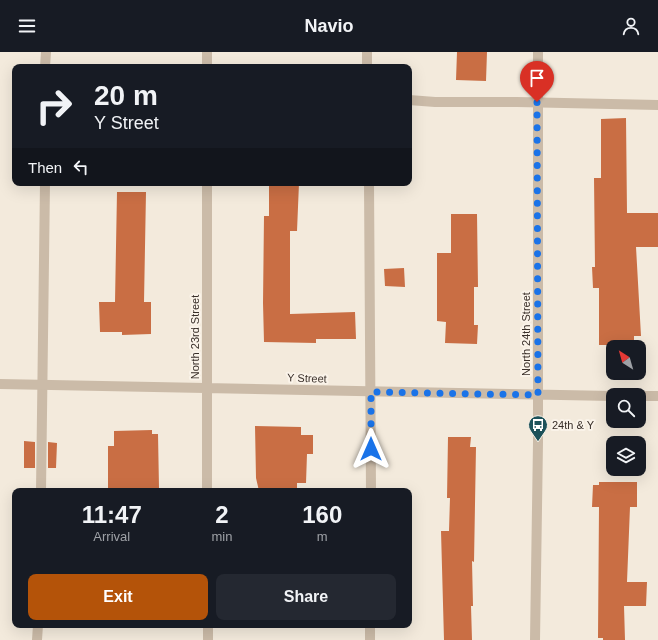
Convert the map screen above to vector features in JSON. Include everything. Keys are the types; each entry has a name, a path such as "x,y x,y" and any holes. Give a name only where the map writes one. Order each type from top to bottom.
{"street":[{"path":"46,52 46,64"},
{"path":"207,52 207,64"},
{"path":"367,52 367,64"},
{"name":"North 24th Street","path":"535,640 538,395 538,52"},
{"path":"412,100 436,102 537,102 658,105"},
{"path":"41,488 45,186"},
{"name":"North 23rd Street","path":"207,186 207,488"},
{"path":"369,186 371,488"},
{"name":"Y Street","path":"0,384 606,396"},
{"path":"646,396 658,396"},
{"path":"37,640 38,628"},
{"path":"208,628 208,640"},
{"path":"370,628 370,640"}],"building":[{"path":"457,52 487,52 486,81 456,80"},
{"path":"626,118 627,213 658,213 658,247 636,247 641,336 634,336 634,340 606,340 606,345 599,345 599,288 593,288 592,267 595,267 594,178 601,178 601,119"},
{"path":"269,186 299,186 297,231 290,231 290,314 355,312 356,339 316,339 316,343 264,342 264,216 269,216"},
{"path":"117,192 146,192 144,302 151,302 151,334 122,335 122,332 100,332 99,302 115,302"},
{"path":"451,214 477,214 478,287 474,287 474,325 478,325 477,344 445,343 446,322 437,321 437,253 451,253"},
{"path":"404,268 405,287 385,286 384,269"},
{"path":"255,426 301,427 301,435 313,435 313,454 307,454 306,483 297,483 297,488 258,488 256,478"},
{"path":"152,430 152,434 158,434 159,488 108,488 108,446 114,446 114,431"},
{"path":"448,437 471,437 470,447 476,447 474,562 472,561 473,606 471,606 472,640 444,640 441,531 449,531 450,498 447,498"},
{"path":"24,441 35,442 35,468 24,468"},
{"path":"48,442 57,443 56,468 48,468"},
{"path":"599,482 637,482 637,507 630,507 627,582 647,582 646,606 624,606 625,640 603,640 603,638 598,638 599,507 592,507 593,485 599,485"}],"place":[{"name":"24th & Y","path":"538,442"}],"route":[{"path":"371,449 371,392 538,395 537,102"}]}
